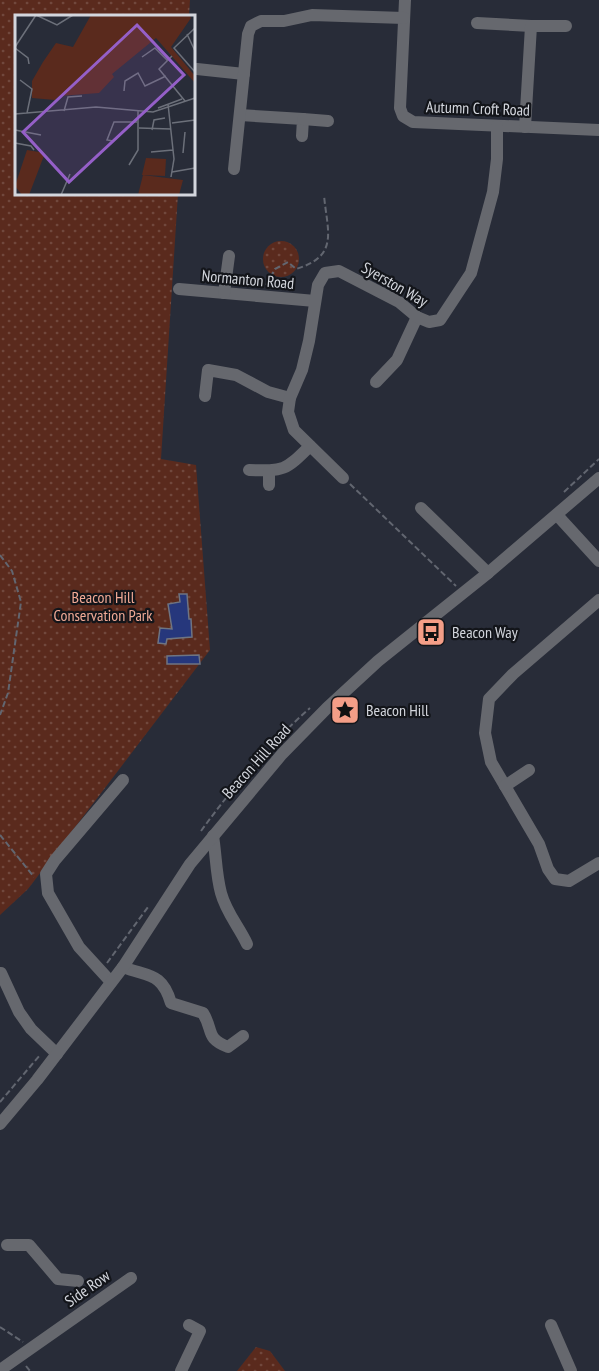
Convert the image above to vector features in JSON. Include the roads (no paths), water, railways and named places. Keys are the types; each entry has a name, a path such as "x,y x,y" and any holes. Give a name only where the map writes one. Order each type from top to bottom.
{"street":[{"name":"Autumn Croft Road","path":"405,0 400,108 403,116 413,122 599,130"},
{"path":"234,169 248,34 251,26 261,21 284,21 312,15 404,18"},
{"path":"477,23 566,26"},
{"path":"525,127 531,26"},
{"path":"197,69 244,74"},
{"path":"240,115 328,121"},
{"path":"302,136 303,119"},
{"name":"Syerston Way","path":"343,478 294,430 288,412 290,398 304,361 318,285 325,273 339,271 399,302 417,317 429,322 440,320 471,273 493,192 497,159 497,126"},
{"path":"224,293 229,256"},
{"name":"Normanton Road","path":"179,289 315,301"},
{"path":"376,382 397,360 417,317"},
{"path":"205,396 209,364 268,392 290,398"},
{"path":"391,367 400,376"},
{"path":"249,470 278,471 290,466 310,446"},
{"path":"269,471 269,485"},
{"name":"Beacon Hill Road","path":"0,1124 123,967 190,864 267,772 327,708 378,661 488,573 599,478"},
{"path":"421,508 488,573"},
{"path":"557,515 599,561"},
{"path":"598,858 569,881 555,879 548,869 539,844 491,762 485,734 489,699 513,674 599,600"},
{"path":"505,786 529,770"},
{"path":"111,982 79,947 48,893 46,874 123,780"},
{"path":"213,836 220,892 227,910 238,924 247,944"},
{"path":"123,967 149,974 161,981 171,1003 203,1013 207,1020 209,1034 216,1042 228,1047 243,1036"},
{"path":"1,973 19,1012 31,1029 57,1054"},
{"path":"6,1245 29,1245 58,1279 78,1281"},
{"name":"Side Row","path":"0,1370 32,1348 66,1330 131,1278"},
{"path":"181,1371 200,1331 189,1325"},
{"path":"551,1325 571,1371"}],"place":[{"name":"Beacon Way","path":"431,632"},
{"name":"Beacon Hill","path":"345,710"}],"park label":[{"name":"Beacon Hill Conservation Park","path":"103,606"}]}
